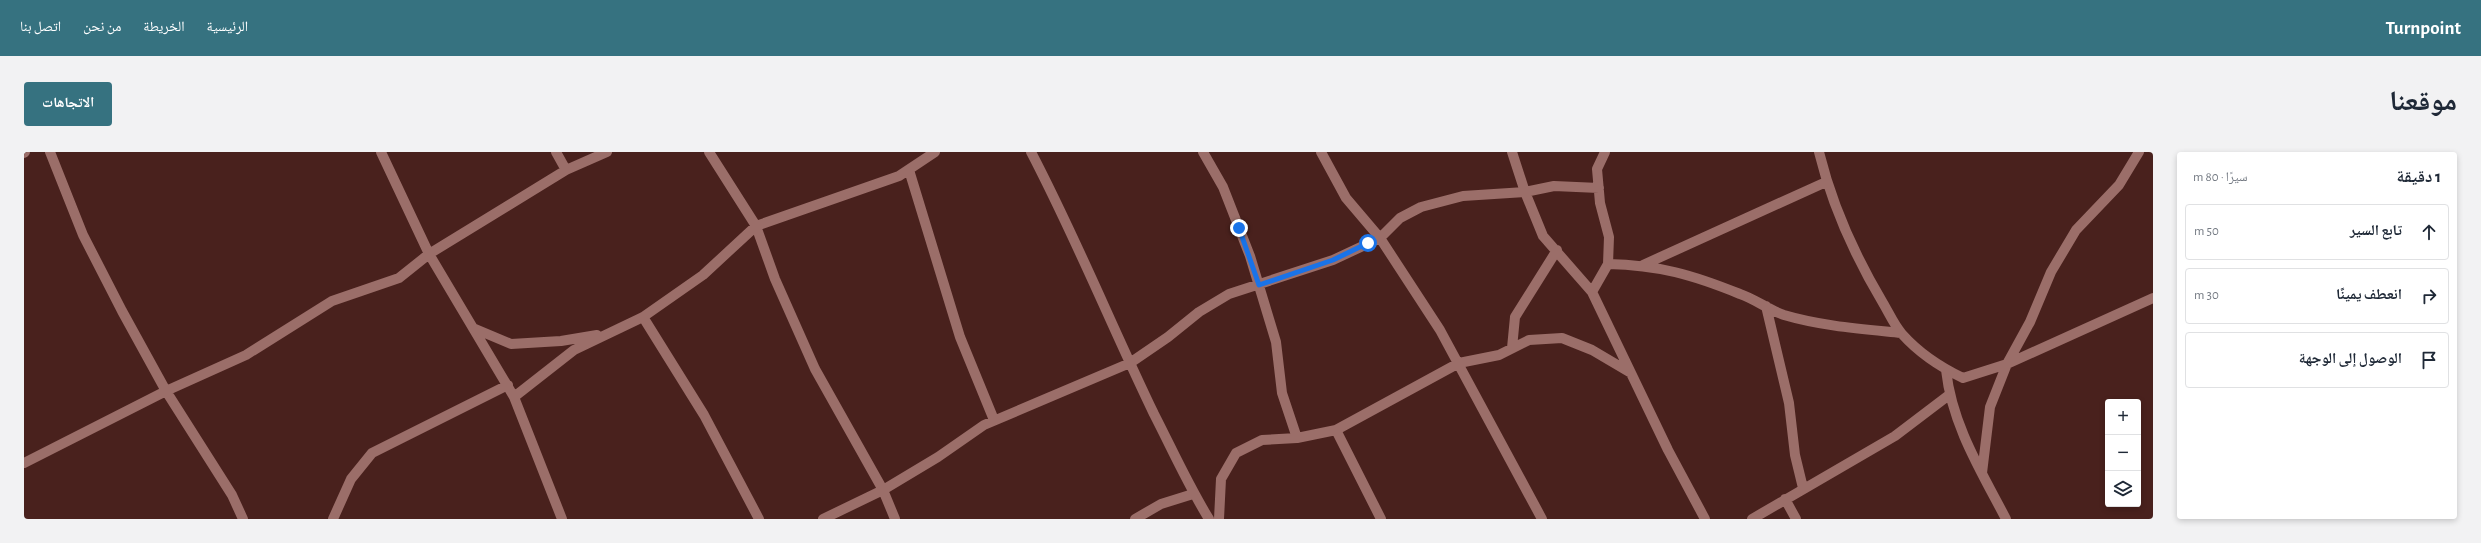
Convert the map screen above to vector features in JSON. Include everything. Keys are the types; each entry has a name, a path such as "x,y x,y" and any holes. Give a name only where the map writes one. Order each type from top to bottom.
{"street":[{"path":"50,152 83,235 166,391 232,495 243,519"},
{"path":"381,152 429,254 514,397 562,519"},
{"path":"556,152 566,170"},
{"path":"25,460 166,391 246,355 332,301 399,278 429,254 566,170 607,152"},
{"path":"709,152 756,226 775,279 815,369 883,490 895,519"},
{"path":"514,397 574,350 643,317 703,275 756,226 899,176 935,152"},
{"path":"1032,152 1063,214 1130,363 1193,494 1209,519"},
{"path":"1202,152 1223,187 1250,256 1276,342 1282,393 1297,438"},
{"path":"1321,152 1346,198 1380,238 1459,363 1542,519"},
{"path":"1512,152 1525,192 1543,236 1557,250 1592,292 1668,450 1705,519"},
{"path":"1592,292 1608,264 1609,237 1599,188 1597,169 1604,152"},
{"path":"1819,152 1826,182 1861,266 1901,333 1926,356 1946,370 1963,378 2007,364 2153,298"},
{"path":"1982,473 1990,407 2007,364 2030,322 2051,272 2076,230 2118,185 2139,152"},
{"path":"909,170 960,338 994,420"},
{"path":"1643,265 1826,182"},
{"path":"823,519 883,490 994,420 1130,363 1205,308 1229,294 1333,260 1380,238 1400,218 1421,207 1463,196 1525,192 1554,186 1599,188"},
{"path":"1512,348 1515,316 1557,250"},
{"path":"1608,264 1643,265 1681,272 1742,294 1783,315 1840,326 1901,333"},
{"path":"1766,306 1789,403 1795,455 1803,488"},
{"path":"643,317 704,415 759,519"},
{"path":"473,328 511,344 561,342 610,332"},
{"path":"1219,519 1221,479 1236,453 1262,440 1297,438 1336,430 1459,363 1499,355 1528,340 1562,338 1592,350 1631,373"},
{"path":"1946,370 1949,395 1960,429 2006,519"},
{"path":"334,519 351,479 372,453 508,386"},
{"path":"1752,519 1803,488 1895,436 1949,395"},
{"path":"1336,430 1380,519"},
{"path":"1135,519 1161,504 1193,494"},
{"path":"1785,499 1796,519"}],"route":[{"path":"1239,228 1259,285 1333,260 1368,243"}]}
